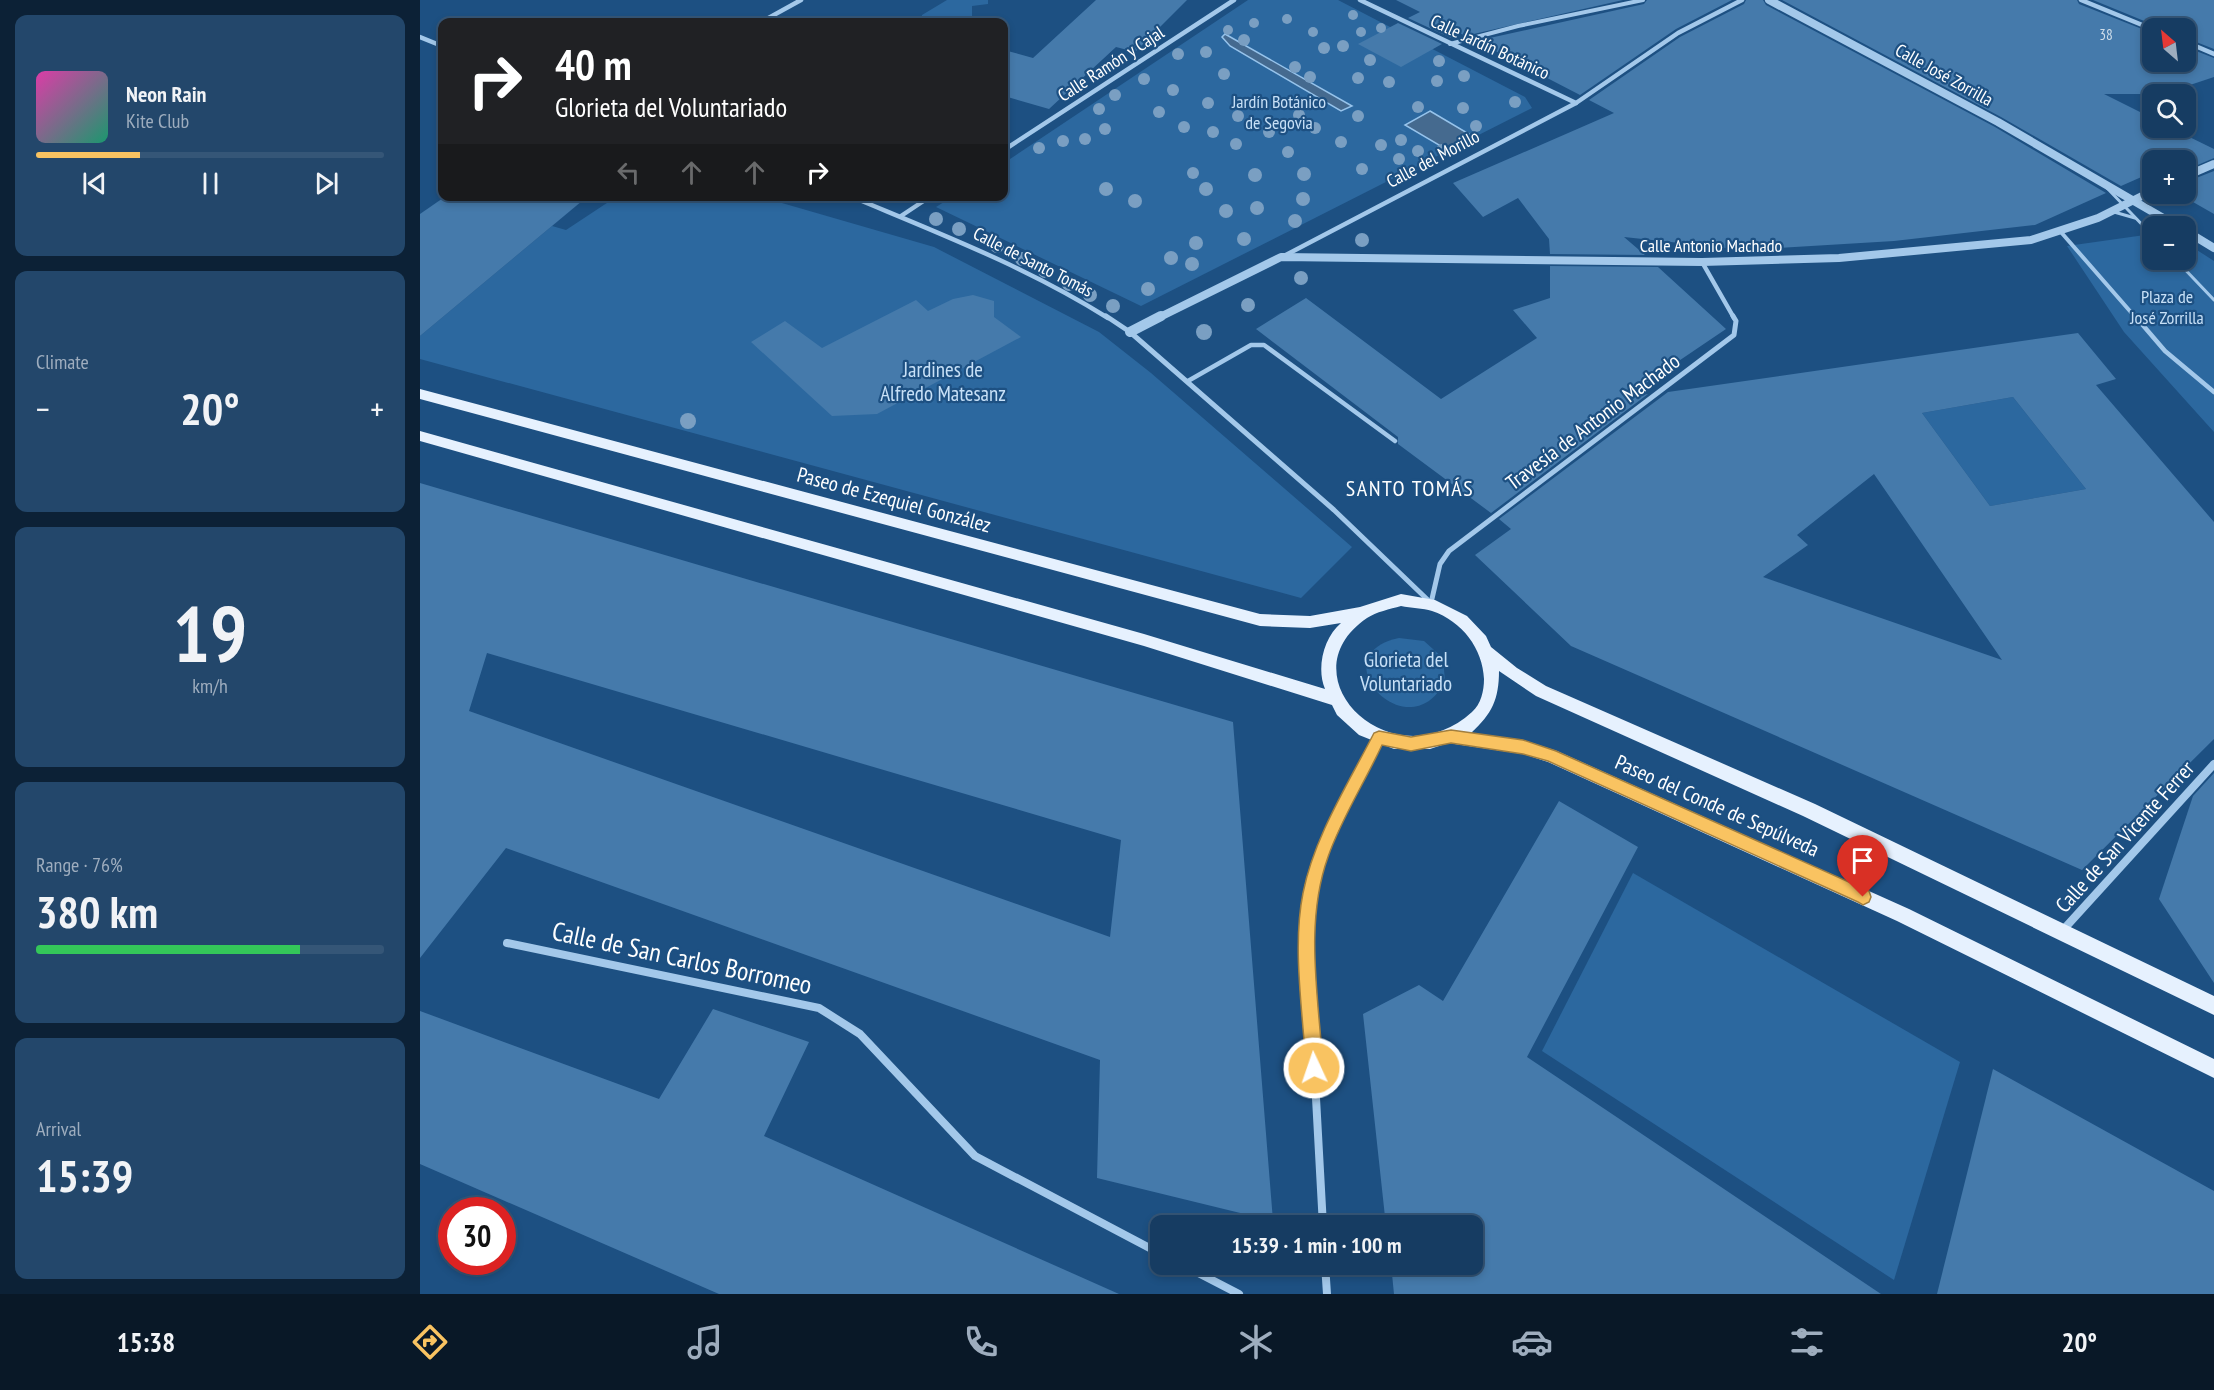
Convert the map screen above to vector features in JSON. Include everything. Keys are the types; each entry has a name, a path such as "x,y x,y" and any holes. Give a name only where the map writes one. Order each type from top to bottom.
{"main road":[{"name":"Paseo de Ezequiel González","path":"420,394 1260,620 1310,622 1359,613"},
{"path":"420,436 1144,640 1333,698"},
{"path":"1401,600 1431,603 1453,612 1471,625 1489,653 1493,674 1490,696 1471,723 1451,737 1411,744 1379,738 1351,721 1333,698 1327,671 1332,644 1339,632 1359,613 1372,606 1401,600"},
{"name":"Paseo del Conde de Sepúlveda","path":"1489,653 1512,673 1541,691 1809,810 2214,1006"},
{"name":"Paseo del Conde de Sepúlveda","path":"1451,737 1523,747 1551,756 1903,915 2214,1069"}],"street":[{"path":"767,18 801,0"},
{"name":"Calle Ramón y Cajal","path":"1008,147 1234,0"},
{"name":"Calle Jardín Botánico","path":"1360,0 1576,103"},
{"path":"1450,44 1518,26 1643,0"},
{"name":"Calle del Morillo","path":"1130,332 1281,257 1576,103 1678,33 1742,0"},
{"name":"Calle José Zorrilla","path":"1769,0 1988,116 2160,216"},
{"path":"2080,0 2142,25"},
{"path":"420,37 438,44"},
{"path":"2196,46 2214,54"},
{"path":"2196,172 2214,164"},
{"name":"Calle Antonio Machado","path":"1281,257 1702,262 1839,258 2013,243 2060,231 2111,211 2142,196"},
{"name":"Calle de Santo Tomás","path":"863,201 1028,272 1066,292 1130,332 1334,510 1431,603"},
{"path":"901,216 924,201"},
{"path":"2060,231 2165,351 2214,392"},
{"path":"2196,237 2214,248"},
{"name":"Travesía de Antonio Machado","path":"1431,603 1440,564 1449,551 1734,335 1736,321 1702,262"},
{"path":"1322,1215 1307,933 1310,894 1321,855 1379,738"},
{"name":"Calle de San Vicente Ferrer","path":"2061,932 2214,764"},
{"name":"Calle de San Carlos Borromeo","path":"507,943 819,1008 860,1034 975,1156 1150,1248"},
{"path":"1202,1275 1239,1294"},
{"path":"1326,1275 1327,1294"}],"lane":[{"name":"Calle José Zorrilla","path":"2101,182 2142,224"},
{"path":"2111,211 2136,218"},
{"path":"2186,270 2214,300"},
{"path":"1188,381 1251,345 1264,345 1395,441"}],"green space":[{"path":"947,0 988,0 988,4 972,6 972,18 922,18 922,15"},
{"name":"Jardín Botánico de Segovia","path":"1248,0 1338,0 1525,97 1532,108 1141,306 936,207 946,201 1008,201 1008,160"},
{"name":"Jardines de Alfredo Matesanz","path":"610,201 775,201 934,247 1099,332 1151,373 1352,547 1301,598 420,359 420,336 552,226 566,230"},
{"name":"Plaza de José Zorrilla","path":"2142,235 2142,270 2196,270 2196,249 2214,261 2214,432 2124,332 2067,246"},
{"path":"2013,397 2086,489 1990,506 1922,413"},
{"name":"Glorieta del Voluntariado","path":"1399,638 1424,641 1443,658 1445,681 1429,701 1411,707 1393,704 1378,693 1368,678 1367,662 1376,648"},
{"path":"1633,873 1960,1062 1894,1280 1542,1051"}],"shaded area":[{"path":"1225,34 1352,106 1341,111 1230,46 1222,37"},
{"path":"1430,111 1474,137 1449,151 1405,125"}],"building":[{"path":"1096,0 1187,0 1135,52 1116,47 1049,109 1008,97 1008,51 1033,58"},
{"path":"1396,0 1623,0 1465,36 1460,33 1451,38 1408,18 1420,12"},
{"path":"1647,0 1732,0 1676,29 1580,95 1476,41 1644,4"},
{"path":"1746,0 1763,0 1766,5 1995,127 2106,193 2035,225 1894,241 1745,250 1624,237 1645,255 1550,254 1549,239 1518,198 1483,217 1453,183 1614,113 1589,100 1680,37 1744,4"},
{"path":"1782,0 2077,0 2079,4 2142,29 2142,72 2196,72 2196,51 2214,58 2214,77 2193,84 2142,84 2142,94 2104,94 2142,113 2142,138 2191,138 2214,149 2214,158 2196,166 2196,150 2142,150 2142,177 2121,186 2001,117"},
{"path":"2093,0 2214,0 2214,49 2196,42 2196,18 2142,18 2142,20"},
{"path":"1398,23 1442,44 1401,67 1358,44"},
{"path":"2214,171 2214,214 2196,204 2196,178"},
{"path":"439,201 582,201 420,336 420,214"},
{"path":"1550,266 1658,267 1726,329 1624,398 1648,394 1491,513 1398,444 1398,437 1256,329 1306,298 1441,399 1537,338 1513,310 1550,298"},
{"path":"973,295 994,301 994,317 1021,337 877,414 832,416 751,342 785,321 822,348 916,300 928,311 953,299"},
{"path":"2078,333 2116,379 2096,385 2214,522 2214,739 2082,870 1571,646 1475,555 1511,529 1499,519 1668,392","holes":["2013,397 2086,489 1990,506 1922,413","1874,474 2002,660 1763,577 1808,545 1797,535"]},
{"path":"420,483 1233,722 1273,1215 1248,1215 1097,1178 1100,1060 506,848 420,958","holes":["487,653 1121,840 1110,937 469,711"]},
{"path":"2214,773 2214,983 2159,899 2193,796"},
{"path":"1559,801 1638,847 1527,1057 1881,1294 1394,1294 1392,1275 1483,1275 1483,1215 1385,1215 1363,1014 1419,985 1443,1001"},
{"path":"713,1009 809,1042 764,1136 1119,1294 719,1294 516,1206 516,1197 496,1197 420,1164 420,1011 659,1099"},
{"path":"1993,1069 2214,1191 2214,1294 1937,1294"}],"district":[{"name":"SANTO TOMÁS","path":"1410,488"}],"route":[{"path":"1314,1068 1307,933 1310,894 1321,855 1379,738 1411,744 1440,741 1451,737 1523,747 1551,756 1863,897"}]}
